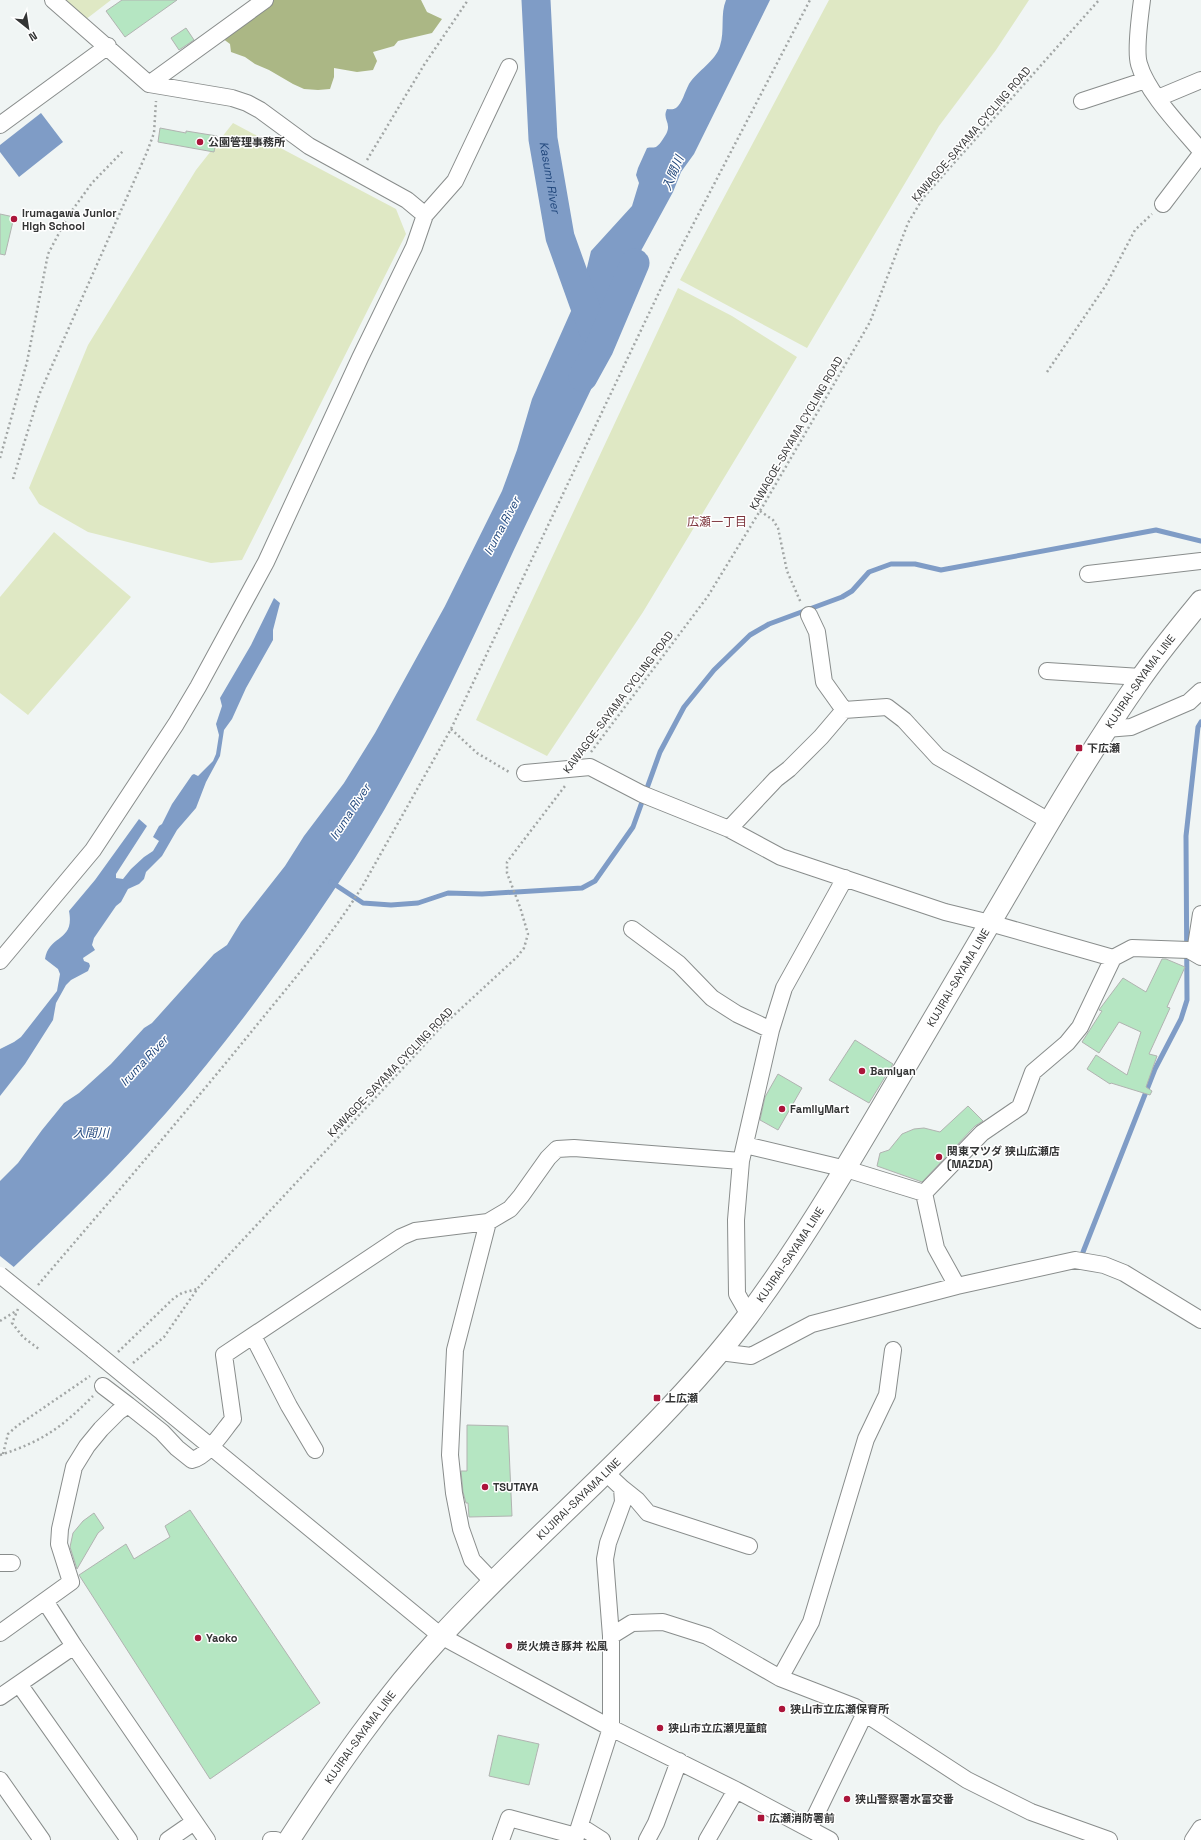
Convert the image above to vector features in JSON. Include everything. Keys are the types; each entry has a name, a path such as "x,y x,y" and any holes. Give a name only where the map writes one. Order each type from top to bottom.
{"main road":[{"name":"KUJIRAI-SAYAMA LINE","path":"289,1840 351,1748 396,1689 441,1636 493,1582 606,1473 665,1413 720,1352 749,1315 784,1267 846,1169 1049,821 1106,729 1141,677 1201,601"}],"street":[{"path":"53,0 108,46 149,84 186,89 232,98 247,103 260,110 310,146 407,200 425,215"},
{"path":"149,84 265,0"},
{"path":"1142,0 1138,37 1138,64 1146,80 1158,98 1201,153 1163,204"},
{"path":"0,125 108,46"},
{"path":"0,961 93,850 176,724 198,687 266,562 356,365 414,247 425,215 455,181 509,67"},
{"path":"1082,101 1146,80"},
{"path":"1158,98 1201,80"},
{"path":"1088,574 1201,561"},
{"path":"809,615 817,632 824,682 844,710"},
{"path":"1047,671 1141,677"},
{"path":"1106,729 1131,726 1189,702 1201,691"},
{"path":"729,829 776,779 789,770 821,738 844,710 887,707 904,720 938,756 1049,821"},
{"path":"525,773 590,767 646,795 729,829 781,857 945,912 990,923 1112,958"},
{"path":"749,1315 737,1294 736,1220 741,1161 771,1030 784,988 845,878"},
{"path":"924,1193 982,1133 1020,1107 1033,1072 1068,1043 1080,1026 1112,958 1132,948 1195,953 1201,914"},
{"path":"632,929 679,964 712,998 738,1014 771,1030"},
{"path":"745,1145 846,1169 924,1193"},
{"path":"99,1380 162,1432 177,1448 192,1460 196,1459 212,1446 233,1419 224,1355 400,1237 415,1231 488,1222 510,1209 548,1158 557,1149 574,1148 741,1161"},
{"path":"924,1193 936,1248 957,1286"},
{"path":"488,1222 455,1350 450,1455 454,1493 461,1529 472,1560 493,1582"},
{"path":"720,1352 751,1356 812,1324 957,1286 1075,1260 1104,1265 1124,1273 1201,1320"},
{"path":"0,1275 212,1446 441,1636 611,1728 736,1790 830,1840"},
{"path":"253,1336 289,1406 315,1450"},
{"path":"780,1678 810,1622 866,1439 887,1395 893,1350"},
{"path":"0,1633 70,1582 59,1544 60,1529 74,1467 87,1446 118,1412 128,1405"},
{"path":"606,1473 637,1500 648,1513 749,1546"},
{"path":"577,1834 611,1728 612,1636 605,1559 608,1543 623,1502 622,1488"},
{"path":"45,1600 74,1646 207,1840"},
{"path":"612,1636 632,1623 663,1622 707,1636 780,1678 855,1707 967,1780 1031,1812 1109,1840"},
{"path":"0,1697 74,1646"},
{"path":"19,1684 129,1840"},
{"path":"809,1829 865,1713"},
{"path":"647,1840 656,1823 679,1761"},
{"path":"0,1780 42,1840"},
{"path":"707,1840 736,1790"},
{"path":"501,1840 509,1818 602,1840"},
{"path":"168,1840 194,1822"},
{"path":"1193,1840 1201,1828"},
{"path":"271,1840 276,1840"}],"path":[{"path":"359,174 424,65 468,0"},
{"path":"36,1288 307,963 362,887 450,729 669,270 810,0"},
{"name":"KAWAGOE-SAYAMA CYCLING ROAD","path":"133,1364 164,1337 198,1288 440,1028 517,957 524,948 528,934 520,907 507,873 507,862 510,856 700,607 760,511 870,322 908,223 923,198 1099,0"},
{"path":"14,479 39,395 154,133 153,118 156,101 149,84"},
{"path":"0,458 27,362 48,254 68,216 92,184 124,150"},
{"path":"1047,372 1106,285 1135,230 1163,204"},
{"path":"760,511 773,520 778,528 788,571 798,597 809,615"},
{"path":"450,729 477,753 506,772 525,773"},
{"path":"120,1351 174,1298 182,1293 198,1288"},
{"path":"0,1321 16,1311 21,1305"},
{"path":"16,1311 12,1324 23,1338 39,1349"},
{"path":"1,1455 36,1442 69,1421 99,1380"},
{"path":"1,1455 8,1434 17,1426 99,1380"}],"green space":[{"path":"62,0 111,0 85,20"},
{"path":"274,0 421,0 427,12 442,19 432,33 398,41 394,46 373,52 377,61 373,70 357,72 334,68 334,77 330,89 304,89 255,64 245,57 231,52 230,44 222,38"},
{"path":"829,0 1029,0 996,50 939,126 807,348 680,280"},
{"path":"233,123 396,209 406,234 242,560 211,563 88,532 39,504 29,488 88,345 196,170"},
{"path":"678,288 732,316 797,357 643,612 547,756 476,720"},
{"path":"54,532 131,597 28,715 0,693 0,597"}],"water":[{"name":"入間川","path":"726,0 770,0 694,154 681,172 673,192 636,260 626,286 607,323 602,342 590,369 590,376 596,379 529,517 463,660 401,780 379,819 355,858 288,957 241,1021 192,1083 106,1178 0,1280 0,1181 18,1163 64,1103 79,1093 111,1064 144,1028 152,1023 214,954 227,945 241,922 285,866 304,836 344,783 375,733 445,606 502,491 517,450 532,399 583,284 591,251 632,206 639,183 636,175 647,148 657,146 668,129 666,116 667,109 674,109 678,106 689,84 718,52 722,34 723,11"},
{"path":"41,113 63,142 19,177 0,152 0,145"},
{"path":"274,598 280,603 273,630 273,640 246,688 232,719 224,730 220,756 206,782 196,808 177,830 162,856 146,872 144,879 139,884 128,889 121,902 116,906 94,938 92,945 95,950 83,958 84,961 89,963 90,966 88,971 71,980 66,985 56,1003 53,1020 25,1064 0,1096 0,1049 21,1037 57,991 60,974 58,969 45,959 47,951 51,945 65,933 68,928 70,921 69,911 95,880 139,819 147,826 116,874 116,878 123,879 131,869 153,851 159,841 153,837 159,826 162,824 172,804 192,775 194,774 198,776 213,761 216,754 219,735 216,724 222,706 220,698 251,645"}],"pier":[{"path":"0,1256 15,1268 0,1282"}],"building":[{"path":"122,0 177,0 125,37 106,11"},
{"path":"186,28 194,40 179,50 171,38"},
{"path":"160,128 186,133 186,131 217,136 214,152 158,142"},
{"path":"0,214 14,217 5,255 0,254"},
{"path":"1162,959 1166,959 1185,967 1167,1007 1170,1008 1149,1054 1157,1056 1146,1087 1152,1091 1150,1095 1111,1083 1110,1084 1087,1069 1096,1055 1127,1075 1141,1032 1119,1022 1099,1053 1082,1042 1102,1011 1099,1010 1123,978 1146,992"},
{"path":"855,1040 893,1064 869,1103 829,1080"},
{"path":"778,1074 802,1088 778,1130 760,1120 765,1097"},
{"path":"968,1106 983,1121 975,1126 922,1182 877,1166 880,1153 889,1150 902,1134 914,1129 924,1128 940,1132"},
{"name":"TSUTAYA","path":"467,1425 508,1426 512,1516 469,1517 468,1503 466,1503 463,1492 461,1471 467,1471"},
{"name":"Yaoko","path":"190,1510 320,1703 210,1779 79,1575 126,1544 134,1559 170,1537 165,1526"},
{"path":"94,1513 104,1528 98,1533 77,1569 70,1547 73,1533 83,1521"},
{"path":"498,1735 539,1744 529,1785 489,1776"}],"waterway":[{"name":"Kasumi River","path":"536,0 543,139 560,237 593,329"},
{"name":"入間川","path":"583,377 599,348 635,263"},
{"path":"331,882 363,903 391,905 418,903 448,893 482,894 582,888 595,881 633,827 660,752 684,707 714,670 750,635 769,624 842,597 852,591 869,572 891,564 915,564 941,570 1156,530 1201,541"},
{"path":"1083,1252 1155,1069 1181,1019 1187,1000 1186,836 1198,727 1201,722"}],"place":[{"name":"公園管理事務所","path":"200,142"},
{"name":"Irumagawa Junior High School","path":"14,219"},
{"name":"下広瀬","path":"1079,748"},
{"name":"Bamiyan","path":"862,1071"},
{"name":"FamilyMart","path":"782,1109"},
{"name":"関東マツダ 狭山広瀬店 (MAZDA)","path":"939,1157"},
{"name":"上広瀬","path":"657,1398"},
{"name":"TSUTAYA","path":"485,1487"},
{"name":"Yaoko","path":"198,1638"},
{"name":"炭火焼き豚丼 松風","path":"509,1646"},
{"name":"狭山市立広瀬保育所","path":"782,1709"},
{"name":"狭山市立広瀬児童館","path":"660,1728"},
{"name":"狭山警察署水富交番","path":"847,1799"},
{"name":"広瀬消防署前","path":"761,1818"}],"district":[{"name":"広瀬一丁目","path":"717,522"}],"water label":[{"name":"Iruma River","path":"502,526"},
{"name":"Iruma River","path":"350,812"},
{"name":"Iruma River","path":"144,1061"}]}
